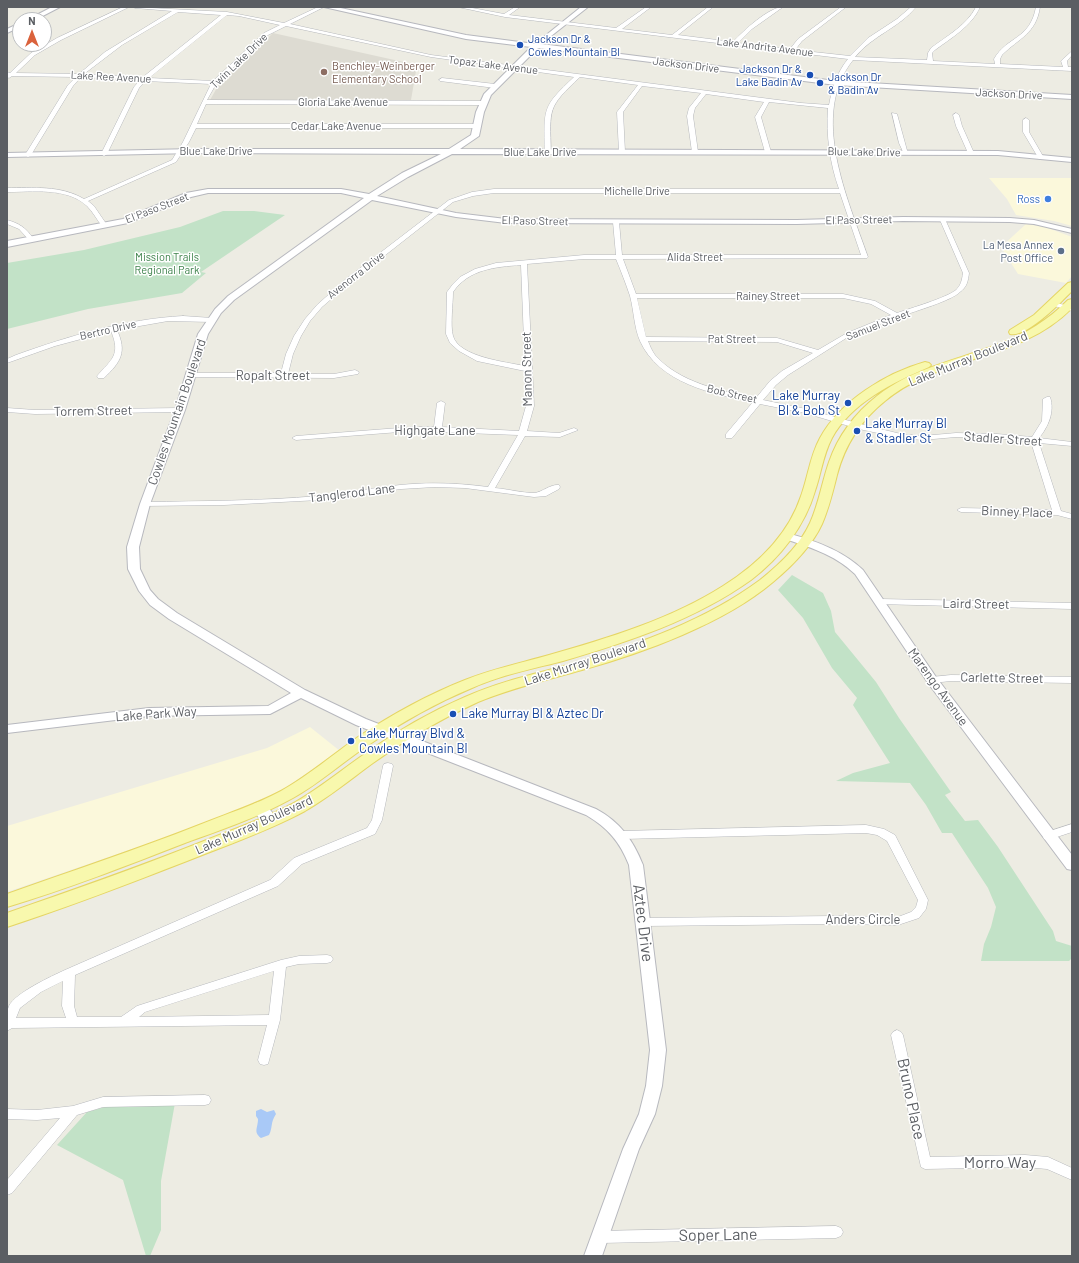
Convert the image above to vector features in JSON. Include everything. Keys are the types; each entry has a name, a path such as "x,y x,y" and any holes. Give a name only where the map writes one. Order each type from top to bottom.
{"main road":[{"name":"Lake Murray Boulevard","path":"7,920 190,853 298,808 325,792 378,752 391,735 440,696 474,682 616,639 695,606 737,582 749,574 774,551 793,528 806,503 821,452 830,432 858,402 885,383 917,368 990,343 1026,326 1040,316 1072,285"},
{"name":"Lake Murray Boulevard","path":"7,901 178,840 259,807 310,781 363,741 391,735 478,696 626,651 690,625 737,601 765,582 789,559 811,533 824,505 839,452 846,436 854,425 881,398 900,386 927,373 1016,341 1047,324 1070,306"},
{"path":"737,582 752,590"}],"street":[{"path":"47,12 57,7"},
{"path":"8,75 33,54 59,39 127,7"},
{"name":"Topaz Lake Avenue","path":"135,7 227,13 424,55 515,68 830,107"},
{"name":"Twin Lake Drive","path":"83,201 168,165 174,161 194,126 214,83 264,35 322,7"},
{"name":"Jackson Drive","path":"327,7 459,36 538,44"},
{"name":"Jackson Drive","path":"341,7 470,34 837,82 1072,97"},
{"name":"Lake Andrita Avenue","path":"460,7 505,16 852,58 1069,69"},
{"path":"505,16 518,7"},
{"name":"Cowles Mountain Boulevard","path":"391,735 301,693 173,616 154,602 145,591 134,569 133,547 145,504 180,410 203,334 218,311 231,298 370,197 412,170 453,151 475,136 483,103 495,86 538,44 585,7"},
{"path":"618,30 649,7"},
{"path":"674,36 711,7"},
{"path":"734,44 741,35 754,24 781,7"},
{"path":"791,50 800,40 844,7"},
{"path":"853,220 837,176 833,152 830,107 837,82 852,58 873,37 909,13 914,7"},
{"path":"930,62 930,53 933,49 965,24 977,11 978,7"},
{"path":"998,66 997,59 1001,52 1033,26 1037,17 1038,7"},
{"path":"28,155 78,75 98,59 177,10"},
{"path":"104,154 137,87 144,79 227,13"},
{"path":"1069,69 1064,61 1072,52"},
{"name":"Lake Ree Avenue","path":"8,75 78,75 214,83"},
{"path":"548,152 548,114 550,108 555,99 578,76"},
{"path":"442,80 495,86"},
{"name":"Jackson Drive","path":"837,82 1072,93"},
{"path":"622,152 620,112 641,84"},
{"path":"695,152 690,116 692,108 704,92"},
{"path":"768,100 758,117 768,152"},
{"name":"Gloria Lake Avenue","path":"204,102 483,103"},
{"path":"894,114 906,153"},
{"path":"956,115 959,126 971,153"},
{"path":"1026,120 1026,132 1041,158"},
{"name":"Cedar Lake Avenue","path":"194,126 478,126"},
{"name":"Blue Lake Drive","path":"7,155 104,154 181,151 833,152 998,153 1072,160"},
{"path":"7,190 54,192 73,196 88,204 104,226"},
{"name":"El Paso Street","path":"7,244 104,226 133,219 184,196 208,191 321,190 341,192 465,217 506,221 1029,221 1052,225 1072,231"},
{"name":"Michelle Drive","path":"437,212 456,199 472,194 494,191 842,191"},
{"name":"Avenorra Drive","path":"284,375 287,357 295,340 310,317 331,294 437,212"},
{"name":"Alida Street","path":"528,369 473,357 456,346 450,338 450,292 458,282 467,275 483,268 496,265 584,257 865,257 853,220"},
{"name":"Samuel Street","path":"729,436 773,383 785,373 849,334 899,317 958,291 965,282 966,273 943,220"},
{"path":"7,222 18,225 24,229 31,239"},
{"name":"Bob Street","path":"616,222 619,257 633,296 643,338 648,351 653,357 683,379 720,393 758,400 839,421"},
{"name":"Manon Street","path":"490,490 522,434 530,406 524,262"},
{"name":"Rainey Street","path":"633,296 843,296 873,302 899,317"},
{"path":"1053,304 1070,306"},
{"name":"Bertro Drive","path":"7,361 59,342 112,329 164,319 194,318 212,320"},
{"path":"102,376 113,366 119,352 118,340 112,329"},
{"name":"Pat Street","path":"643,338 777,340 804,347 818,353"},
{"name":"Ropalt Street","path":"190,375 334,376 355,372"},
{"path":"1047,399 1047,420 1044,427 1034,440 1057,513"},
{"path":"438,429 441,402"},
{"name":"Torrem Street","path":"7,410 35,412 180,410"},
{"name":"Stadler Street","path":"839,421 901,436 922,438 956,435 997,436 1072,444"},
{"name":"Highgate Lane","path":"296,438 412,429 438,429 560,436 574,430"},
{"name":"Tanglerod Lane","path":"145,504 224,503 312,498 407,486 465,486 534,495 543,494 556,487"},
{"name":"Binney Place","path":"961,510 1057,513 1072,516"},
{"name":"Marengo Avenue","path":"786,536 834,553 851,564 859,572 932,680 1048,836 1072,865"},
{"name":"Laird Street","path":"880,602 1072,606"},
{"name":"Carlette Street","path":"932,680 951,678 1072,680"},
{"name":"Lake Park Way","path":"7,729 150,712 270,710 301,693"},
{"name":"Aztec Drive","path":"391,735 591,812 609,822 622,835 636,865 658,1050 654,1086 647,1114 631,1149 593,1256"},
{"path":"274,1020 8,1024 14,1005 37,989 69,973 274,883 298,861 371,831 377,820 388,766"},
{"path":"259,807 270,820"},
{"path":"1048,836 1072,828"},
{"name":"Anders Circle","path":"622,835 866,829 876,831 892,838 923,900 923,905 917,914 905,920 898,921 835,920 643,922"},
{"path":"123,1022 141,1009 281,964 299,960 328,959"},
{"path":"264,1060 274,1020 281,964"},
{"path":"69,973 68,1006 73,1022"},
{"name":"Bruno Place","path":"897,1035 925,1163"},
{"path":"7,1114 37,1115 73,1111 103,1102 205,1100"},
{"path":"7,1188 73,1111"},
{"name":"Morro Way","path":"925,1163 1024,1161 1048,1164 1072,1174"},
{"name":"Soper Lane","path":"600,1237 836,1232"}],"shaded area":[{"name":"Benchley-Weinberger Elementary School","path":"273,33 417,65 411,100 210,100 218,86"},
{"path":"989,178 1072,178 1072,226 1054,221 1016,215 1007,199"},
{"path":"1026,224 1045,227 1072,237 1072,276 1066,283 1018,274 1001,247"},
{"path":"310,727 340,751 279,792 202,825 7,892 7,826 267,748"}],"green space":[{"name":"Mission Trails Regional Park","path":"223,211 254,211 285,215 201,272 206,273 182,293 88,309 7,329 7,263 84,250 180,227"},
{"path":"792,575 823,593 831,611 835,632 876,682 899,718 951,792 945,795 965,821 978,820 998,847 1053,931 1056,941 1072,946 1072,958 1069,961 981,961 984,944 991,927 996,907 988,888 952,833 942,833 926,805 910,783 836,781 853,773 890,763 853,705 857,698 832,668 803,618 778,590"},
{"path":"175,1103 161,1181 161,1230 150,1256 146,1256 123,1180 57,1145 87,1112 108,1106"}],"water":[{"path":"261,1109 267,1112 274,1110 276,1114 269,1135 261,1138 257,1134 258,1119 256,1116 256,1111"}],"place":[{"name":"Jackson Dr & Cowles Mountain Bl","path":"520,45"},
{"name":"Benchley-Weinberger Elementary School","path":"324,72"},
{"name":"Jackson Dr & Lake Badin Av","path":"810,75"},
{"name":"Jackson Dr & Badin Av","path":"820,83"},
{"name":"Ross","path":"1048,199"},
{"name":"La Mesa Annex Post Office","path":"1061,251"},
{"name":"Lake Murray Bl & Bob St","path":"848,403"},
{"name":"Lake Murray Bl & Stadler St","path":"857,431"},
{"name":"Lake Murray Bl & Aztec Dr","path":"453,714"},
{"name":"Lake Murray Blvd & Cowles Mountain Bl","path":"351,741"}]}
